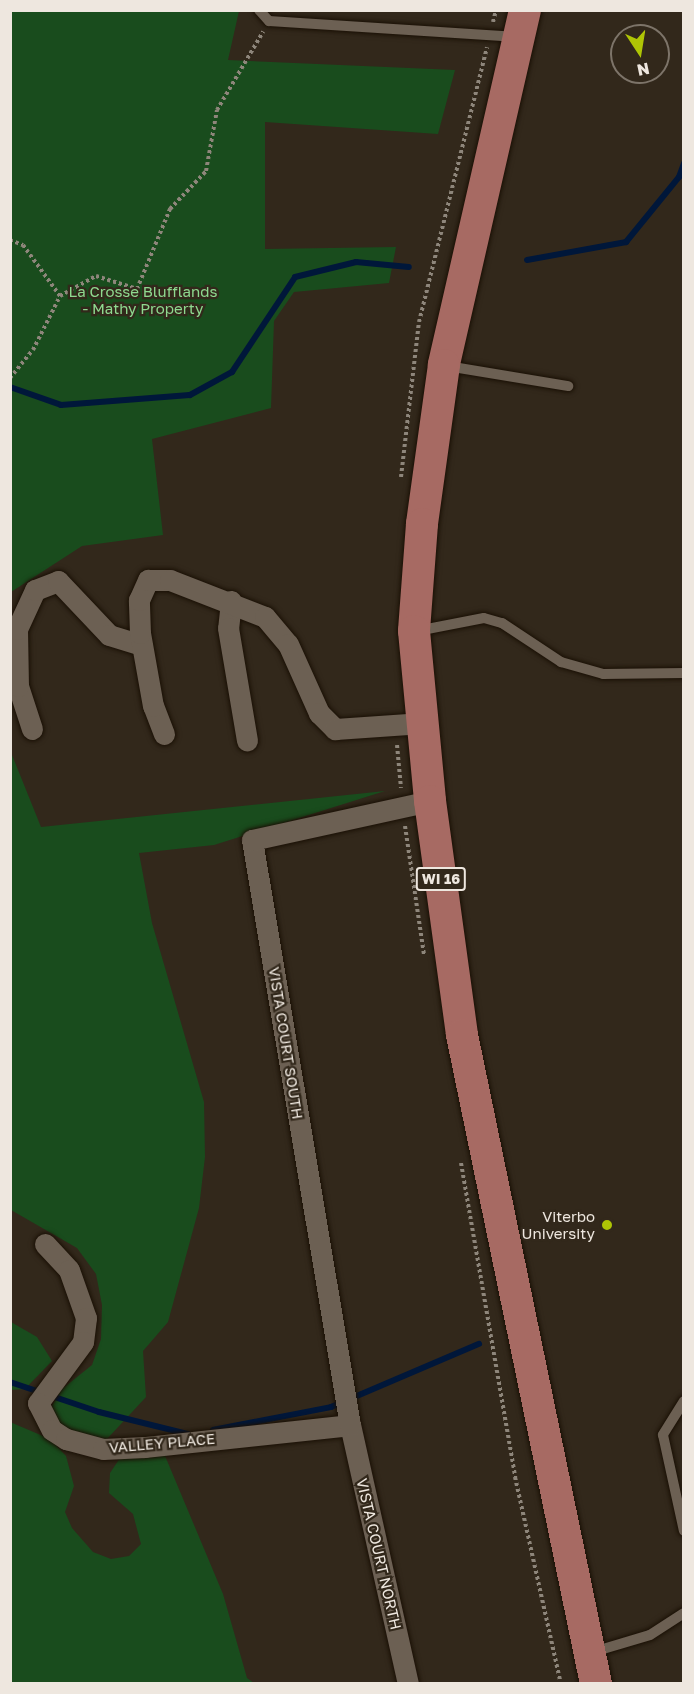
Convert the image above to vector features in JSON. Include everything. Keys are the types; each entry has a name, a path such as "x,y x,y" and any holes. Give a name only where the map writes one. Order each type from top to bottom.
{"main road":[{"name":"WI 16","path":"522,24 444,365 422,524 414,631 430,801 462,1035 597,1683"}],"street":[{"path":"164,734 153,706 142,645 139,600 148,580 170,580 231,601 273,626 288,644 319,713 335,729 423,723"},
{"path":"32,729 18,686 17,629 35,590 58,581 109,634 142,645"},
{"path":"231,601 228,628 247,740"},
{"name":"VISTA COURT SOUTH","path":"350,1425 252,840 430,801"},
{"name":"VALLEY PLACE","path":"45,1244 69,1270 86,1318 83,1342 38,1403 52,1430 66,1440 104,1449 145,1447 350,1425"},
{"name":"VISTA COURT NORTH","path":"350,1425 408,1683"}],"lane":[{"path":"259,10 269,21 522,24"},
{"path":"444,365 567,386"},
{"path":"414,631 484,618 502,623 561,662 603,674 684,673"},
{"path":"684,1401 663,1435 684,1531"},
{"path":"590,1653 650,1635 684,1613"}],"path":[{"path":"10,378 19,368 60,296 96,276 137,289 170,209 206,171 217,110 269,21"},
{"path":"10,240 23,245 60,296"},
{"path":"10,367 19,368"}],"green space":[{"name":"La Crosse Blufflands - Mathy Property","path":"11,10 239,11 228,60 455,70 438,134 265,122 265,249 396,247 389,283 294,292 274,321 271,408 152,439 163,535 82,546 11,592"},
{"path":"10,750 41,827 385,791 214,845 139,853 152,923 204,1102 205,1157 199,1208 168,1322 143,1351 146,1397 107,1439 83,1440 53,1424 50,1409 62,1389 92,1365 101,1339 102,1305 96,1274 77,1248 11,1210"},
{"path":"11,1322 37,1337 52,1361 25,1389 11,1390"},
{"path":"10,1422 50,1439 66,1456 74,1486 65,1512 72,1528 93,1552 111,1559 129,1556 141,1544 133,1514 109,1493 110,1473 120,1458 163,1451 223,1594 247,1678 254,1683 11,1683"}],"waterway":[{"path":"527,260 626,242 679,177 684,163"},
{"path":"10,387 61,405 190,395 232,372 295,277 356,262 409,267"},
{"path":"213,1430 331,1407 479,1344"},
{"path":"10,1382 99,1412 188,1434"}],"place":[{"name":"Viterbo University","path":"607,1225"}]}
